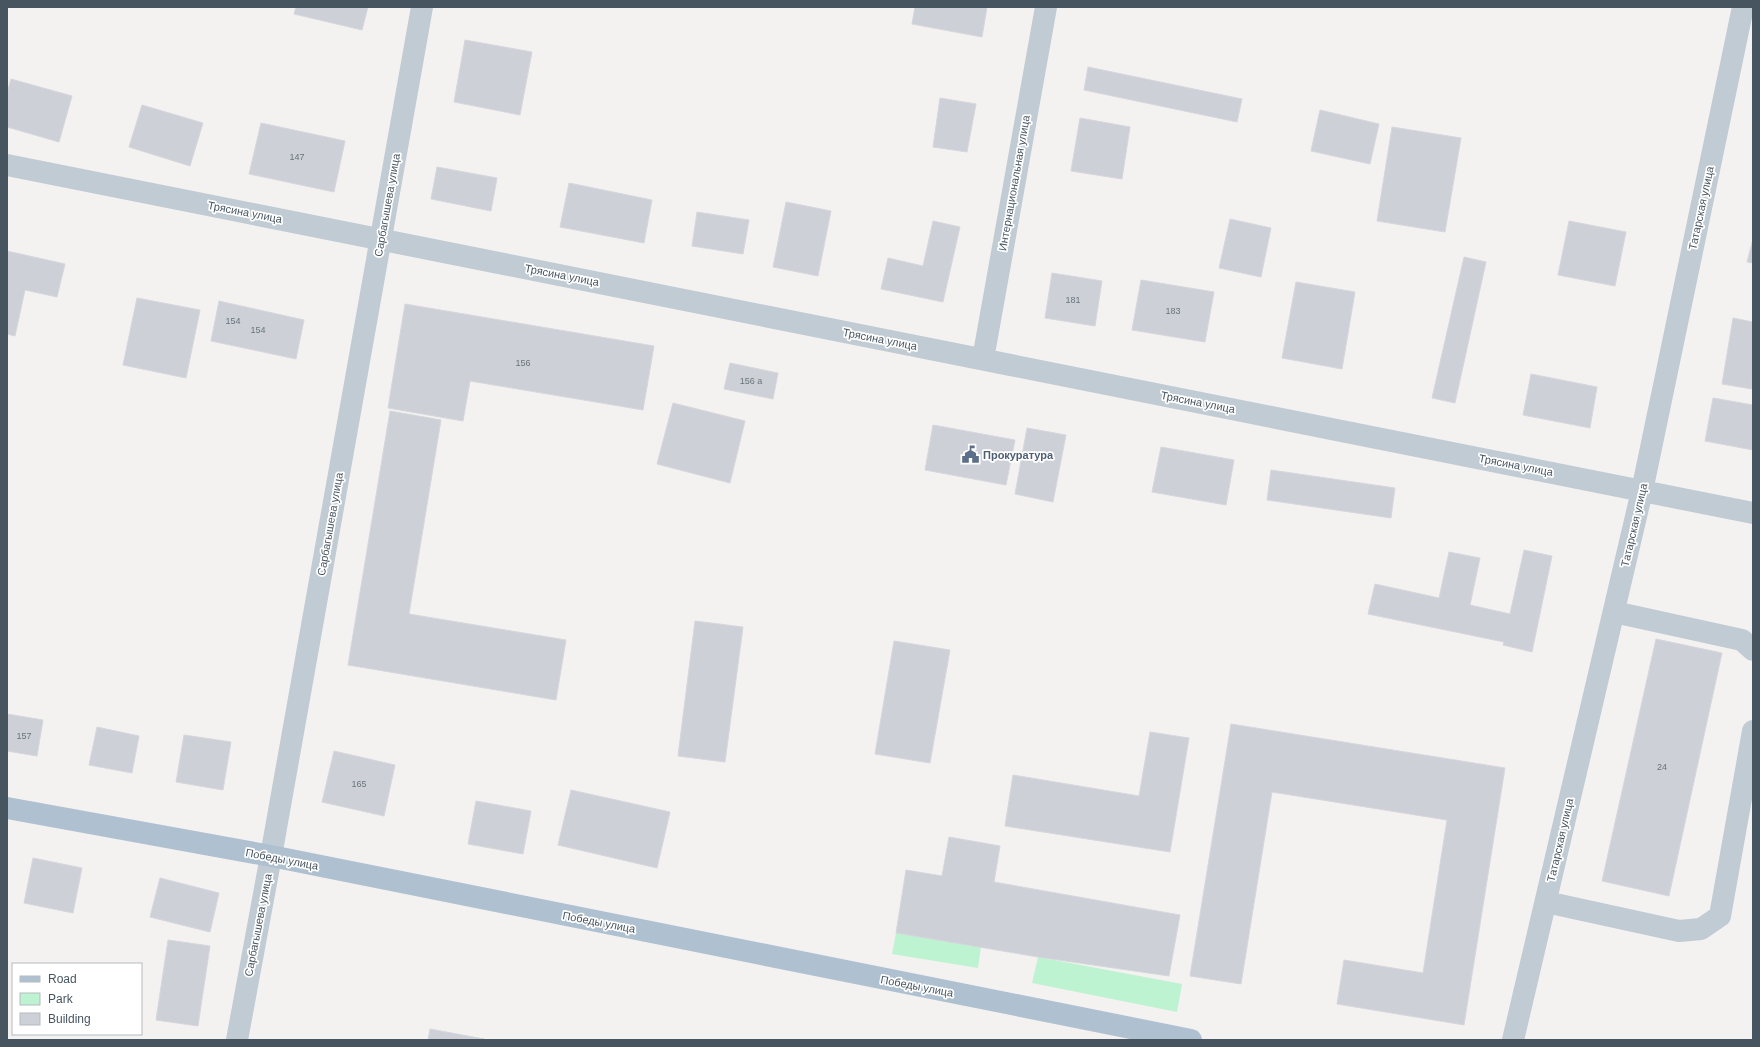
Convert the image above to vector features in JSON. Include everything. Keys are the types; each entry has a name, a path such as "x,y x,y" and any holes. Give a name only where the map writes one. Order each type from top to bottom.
{"main road":[{"name":"Победы улица","path":"7,808 271,856 1191,1040"}],"street":[{"name":"Сарбагышева улица","path":"237,1040 422,7"},
{"name":"Интернациональная улица","path":"983,359 1046,7"},
{"name":"Татарская улица","path":"1513,1040 1642,491 1743,7"},
{"name":"Трясина улица","path":"7,165 1753,513"},
{"path":"1614,612 1742,640 1753,650"},
{"path":"1546,902 1679,931 1701,929 1720,916 1753,731"}],"green space":[{"path":"896,933 981,947 978,968 892,954"},
{"path":"1038,957 1182,984 1177,1012 1032,983"}],"building":[{"path":"296,7 368,7 362,30 294,14"},
{"path":"915,7 987,7 982,37 912,24"},
{"path":"465,40 532,52 520,115 454,102"},
{"path":"1088,67 1242,99 1237,122 1084,90"},
{"path":"11,79 72,96 59,142 7,127 7,93"},
{"path":"940,98 976,104 967,152 933,147"},
{"path":"142,105 203,123 190,166 129,147"},
{"path":"1320,110 1379,124 1370,164 1311,151"},
{"path":"1080,118 1130,127 1122,179 1071,171"},
{"path":"261,123 345,141 334,192 249,174"},
{"path":"1392,127 1461,138 1445,232 1377,221"},
{"path":"437,167 497,178 491,211 431,199"},
{"path":"569,183 652,200 644,243 560,227"},
{"path":"786,202 831,211 818,276 773,267"},
{"path":"697,212 749,220 743,254 692,246"},
{"path":"1230,219 1271,228 1261,277 1219,268"},
{"path":"933,221 960,227 943,302 881,289 888,258 923,266"},
{"path":"1569,221 1626,232 1615,286 1558,275"},
{"path":"1753,239 1753,263 1747,262"},
{"path":"7,251 65,264 57,297 25,290 15,336 7,334"},
{"path":"1464,257 1486,262 1455,403 1432,398"},
{"path":"1052,273 1102,281 1095,326 1045,318"},
{"path":"1141,280 1214,292 1205,342 1132,330"},
{"path":"1296,282 1355,292 1342,369 1282,358"},
{"path":"137,298 200,310 186,378 123,365"},
{"path":"219,301 304,320 296,359 211,341"},
{"path":"405,304 654,346 643,410 470,381 463,421 388,408"},
{"path":"1733,318 1753,322 1752,389 1722,384"},
{"path":"730,363 778,373 773,399 724,389"},
{"path":"1531,374 1597,387 1590,428 1523,415"},
{"path":"1713,398 1753,405 1753,450 1705,441"},
{"path":"673,403 745,421 730,483 657,464"},
{"path":"390,411 441,420 409,614 566,640 556,700 348,665"},
{"name":"Прокуратура","path":"933,425 1015,440 1006,485 925,470"},
{"path":"1027,428 1066,435 1053,502 1015,494"},
{"path":"1161,447 1234,460 1226,505 1152,492"},
{"path":"1271,470 1395,488 1391,518 1267,500"},
{"path":"1524,550 1552,556 1532,652 1503,645 1504,642 1368,614 1375,584 1439,598 1449,552 1480,558 1470,605 1510,614"},
{"path":"695,621 743,627 725,762 678,756"},
{"path":"1656,639 1722,653 1669,896 1602,881"},
{"path":"894,641 950,650 930,763 875,754"},
{"path":"7,714 43,720 37,756 7,751"},
{"path":"1231,724 1505,768 1464,1025 1337,1004 1344,960 1423,973 1447,820 1272,792 1241,984 1190,976"},
{"path":"97,727 139,736 132,773 89,765"},
{"path":"1150,732 1189,738 1170,852 1005,826 1013,775 1139,796"},
{"path":"184,735 231,742 223,790 176,782"},
{"path":"334,751 395,765 384,816 322,802"},
{"path":"571,790 670,812 657,868 558,845"},
{"path":"476,801 531,811 523,854 468,844"},
{"path":"949,837 1000,846 994,882 1180,915 1169,976 1038,957 896,933 906,870 942,876"},
{"path":"33,858 82,868 73,913 24,903"},
{"path":"160,878 219,893 210,932 150,917"},
{"path":"168,940 210,946 198,1026 156,1020"},
{"path":"430,1029 484,1039 428,1040"}],"place":[{"name":"Прокуратура","path":"970,455"}]}
